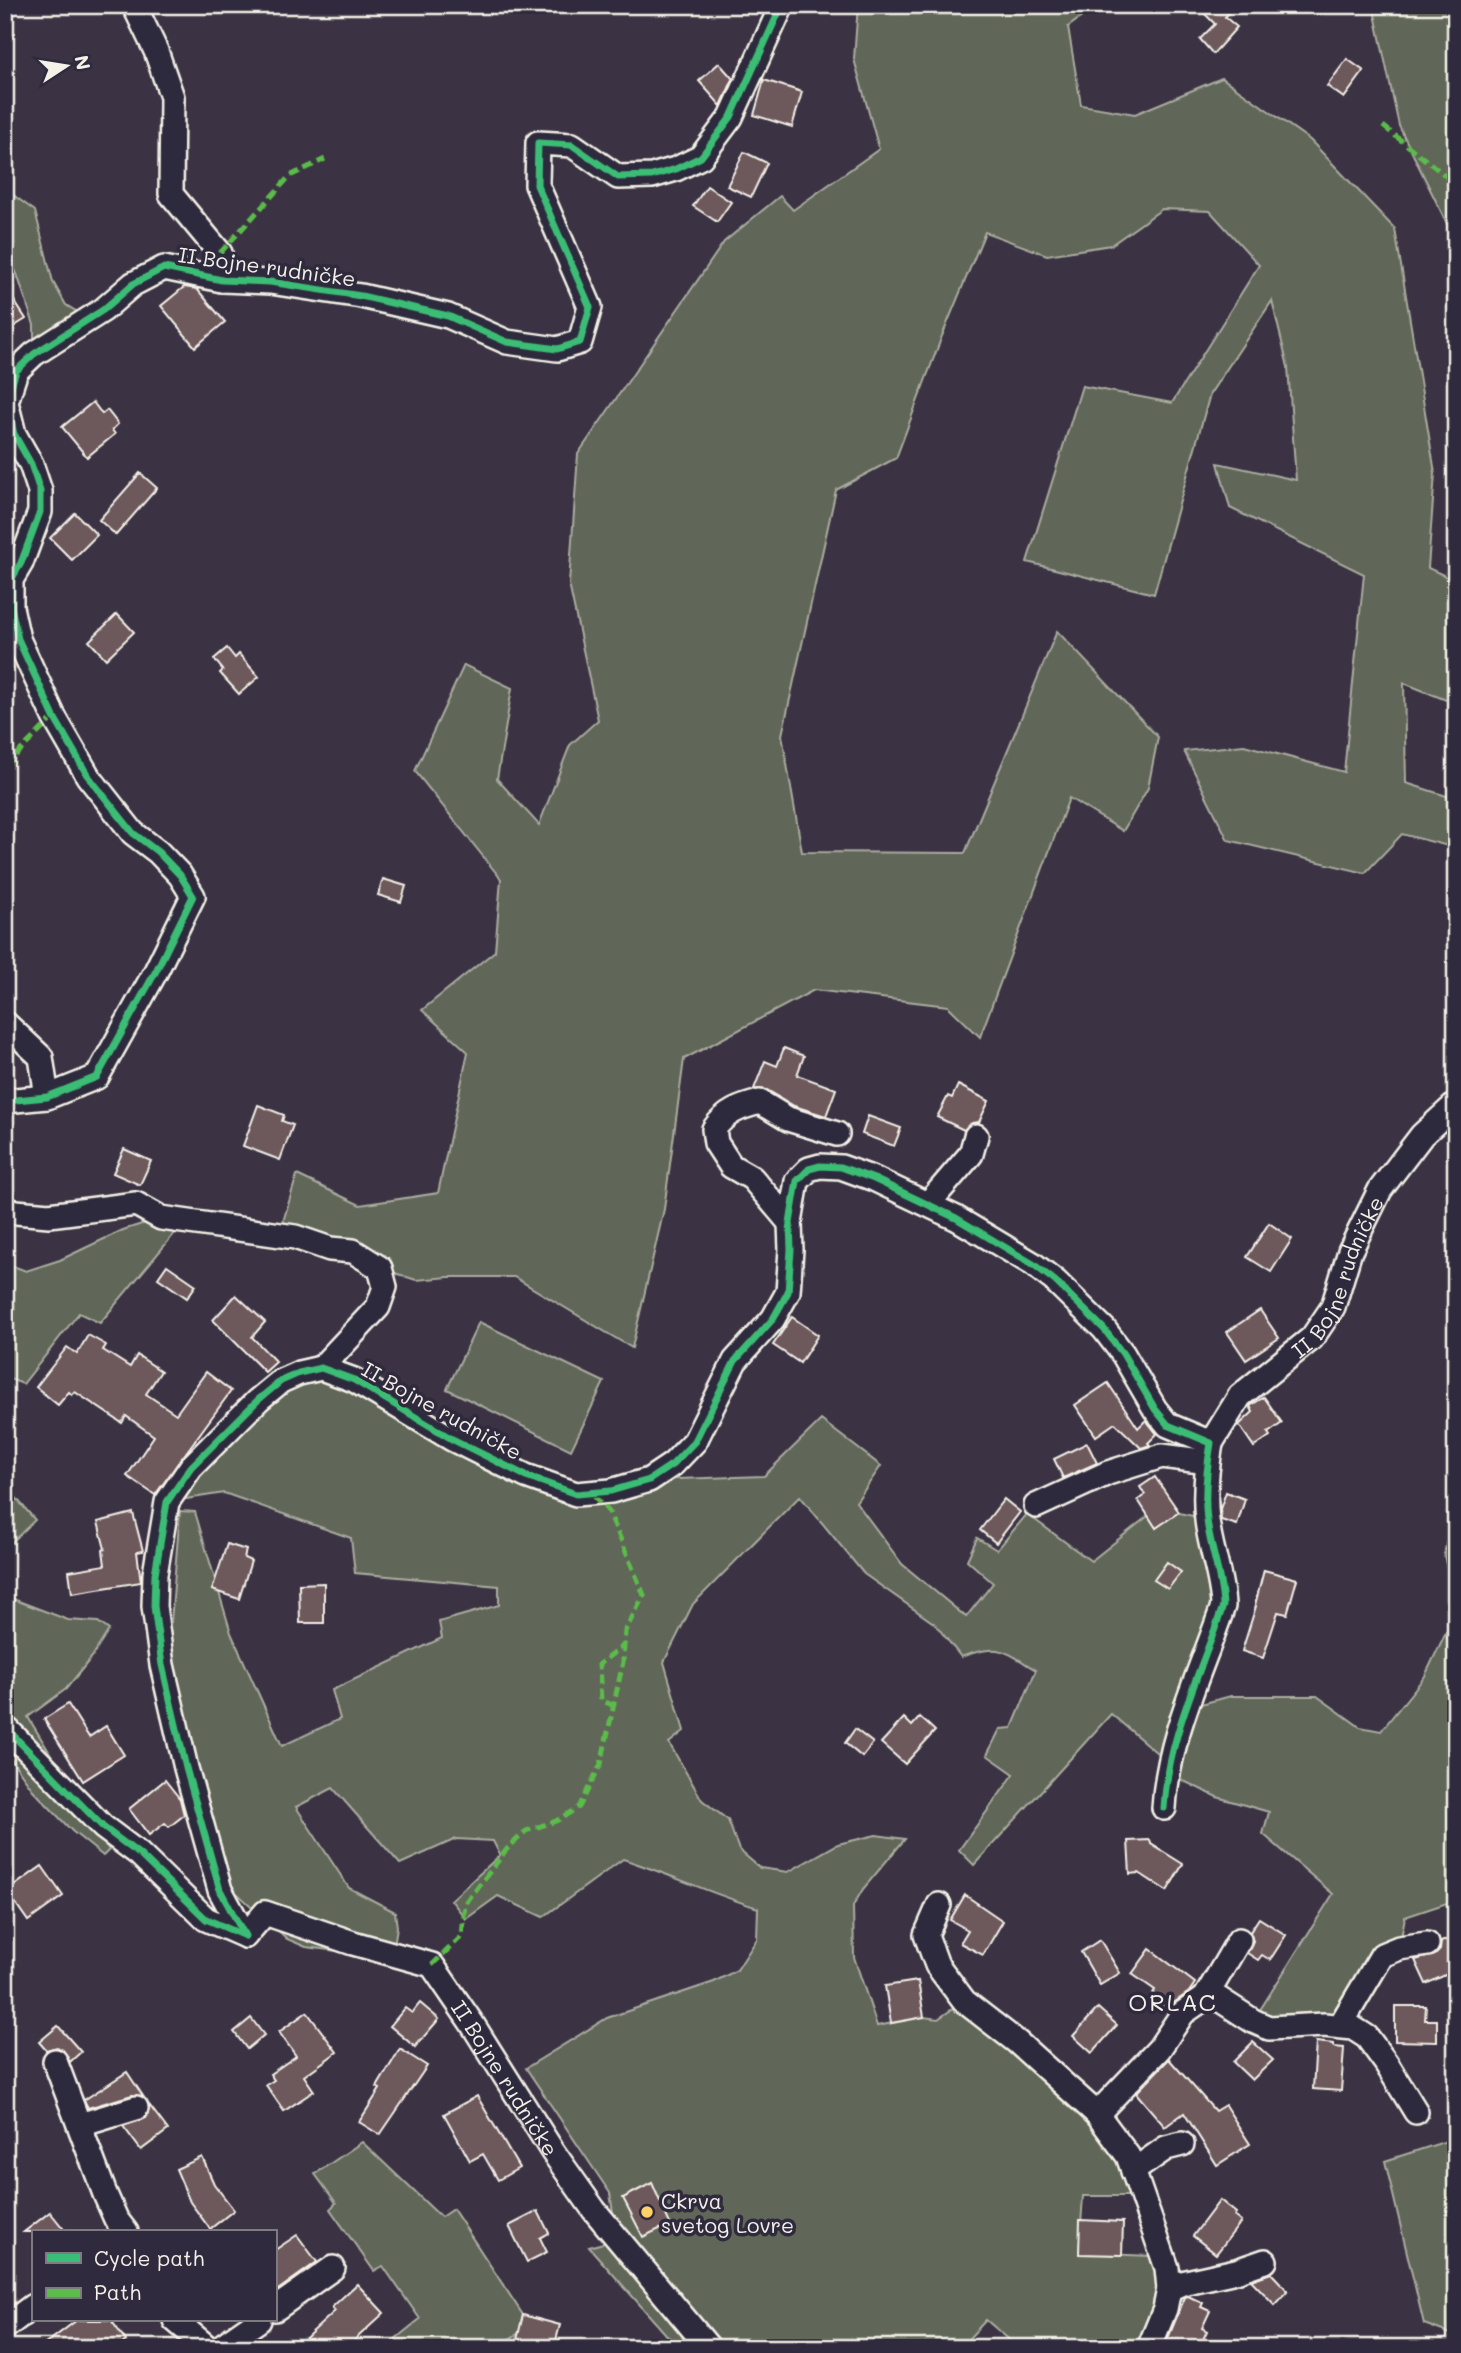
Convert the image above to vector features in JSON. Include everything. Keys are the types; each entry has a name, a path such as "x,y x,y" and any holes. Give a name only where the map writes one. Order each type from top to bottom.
{"street":[{"path":"134,5 156,51 172,97 170,194 220,253 222,280"},
{"name":"II Bojne rudničke","path":"5,1101 47,1097 97,1077 156,971 193,896 180,875 158,852 133,833 88,776 54,717 18,639 11,607 11,580 21,563 40,512 40,491 30,464 14,434 6,402 16,371 34,354 103,310 133,284 164,268 222,280 271,282 361,296 448,316 507,342 557,349 580,342 590,307 537,186 538,143 572,145 618,177 652,176 676,169 701,157 731,117 782,5"},
{"path":"5,1023 41,1057 47,1097"},
{"path":"790,1223 752,1178 731,1166 716,1143 714,1129 723,1117 738,1107 760,1102 788,1119 837,1134"},
{"name":"II Bojne rudničke","path":"1164,1808 1167,1773 1176,1735 1223,1606 1223,1587 1206,1519 1209,1453 1240,1396 1312,1338 1333,1307 1350,1251 1361,1224 1380,1191 1422,1135 1456,1104"},
{"path":"928,1204 971,1154 976,1136"},
{"name":"II Bojne rudničke","path":"709,2348 594,2210 559,2162 432,1965 353,1943 265,1913 244,1936 220,1890 186,1768 162,1665 154,1606 155,1574 167,1502 191,1467 268,1391 299,1373 321,1368 354,1380 452,1439 526,1476 555,1487 576,1494 592,1494 649,1480 673,1464 695,1441 735,1361 773,1320 788,1292 790,1223 797,1181 808,1169 820,1166 841,1167 874,1179 928,1204 1033,1264 1055,1281 1104,1329 1168,1425 1209,1453"},
{"name":"II Bojne rudničke","path":"5,1211 49,1215 136,1204 161,1218 295,1237 330,1249 353,1251 380,1268 386,1287 378,1307 321,1368"},
{"path":"1036,1506 1108,1473 1162,1456 1209,1453"},
{"path":"5,1731 9,1731 103,1827 139,1854 206,1919 244,1936"},
{"path":"939,1905 926,1935 937,1965 964,2001 1017,2042 1097,2114 1128,2156 1167,2268 1169,2289 1165,2309 1149,2348"},
{"path":"1097,2114 1159,2049 1183,2013 1205,1998 1239,1940"},
{"path":"1340,2026 1382,1955 1399,1948 1427,1944"},
{"path":"1205,1998 1219,1999 1269,2028 1353,2028 1367,2037 1416,2112"},
{"path":"55,2061 105,2194 116,2219 124,2230"},
{"path":"80,2125 136,2108"},
{"path":"1133,2171 1166,2148 1182,2144"},
{"path":"1169,2289 1182,2283 1236,2271 1265,2261"},
{"path":"276,2308 333,2268"},
{"path":"5,2327 32,2307"},
{"path":"177,2322 208,2348"},
{"path":"219,2348 256,2322"}],"green space":[{"path":"858,5 1098,5 1068,27 1081,105 1135,114 1222,78 1310,140 1395,229 1435,473 1428,568 1456,581 1456,704 1404,683 1406,783 1456,799 1456,848 1402,834 1365,873 1228,840 1184,751 1244,745 1344,772 1364,574 1230,508 1218,463 1296,480 1288,367 1272,301 1210,394 1154,594 1027,562 1082,386 1172,403 1259,265 1210,211 1162,209 1111,245 1047,255 985,232 896,458 836,490 782,735 802,852 965,853 1057,631 1158,737 1148,788 1123,831 1069,798 980,1037 948,1006 814,990 684,1059 664,1209 632,1348 514,1277 416,1280 279,1235 297,1175 360,1205 438,1193 468,1052 422,1010 495,951 501,879 415,771 464,665 512,688 497,779 539,825 570,745 598,720 569,584 578,454 724,242 780,196 793,210 879,149 854,59"},
{"path":"1373,5 1456,5 1456,242 1399,126"},
{"path":"5,189 35,211 53,282 66,305 79,313 34,354 34,325 17,274 5,252"},
{"path":"161,1218 185,1221 100,1323 79,1313 23,1384 5,1377 5,1263 26,1271 60,1260 123,1230"},
{"path":"479,1322 604,1382 571,1450 447,1389"},
{"path":"316,1370 555,1487 764,1476 821,1420 881,1466 856,1502 902,1564 966,1617 993,1583 967,1560 977,1538 997,1550 1027,1514 1091,1561 1158,1508 1206,1519 1223,1587 1186,1708 1231,1696 1317,1696 1360,1727 1381,1731 1425,1676 1456,1611 1456,1900 1405,1917 1399,1948 1340,2026 1253,2021 1333,1894 1263,1834 1269,1812 1217,1797 1167,1773 1170,1764 1111,1714 974,1865 959,1850 1014,1774 987,1755 1000,1729 1012,1728 1036,1670 1000,1651 984,1650 961,1657 935,1624 864,1574 800,1496 693,1604 664,1662 684,1731 669,1743 702,1800 728,1820 739,1850 760,1868 788,1872 838,1844 876,1835 905,1839 863,1889 853,1906 854,1957 877,2026 924,2017 938,2019 964,2001 1097,2114 1141,2196 1083,2196 1079,2253 1152,2256 1169,2289 1152,2337 1172,2348 1019,2348 986,2320 960,2348 678,2348 589,2247 617,2239 610,2193 526,2068 607,2018 714,1982 737,1970 757,1939 758,1908 623,1859 543,1917 498,1896 466,1919 451,1900 500,1855 493,1841 456,1839 400,1864 333,1788 296,1807 349,1888 395,1912 397,1927 392,1958 306,1947 287,1939 238,1894 209,1879 153,1619 171,1622 180,1511 195,1512 231,1633 282,1746 340,1719 332,1690 442,1638 439,1622 499,1605 499,1586 355,1573 351,1538 224,1493 167,1502 254,1397"},
{"path":"5,1485 35,1520 5,1549"},
{"path":"1456,1495 1456,1610 1444,1555"},
{"path":"5,1596 68,1620 98,1622 109,1630 92,1657 66,1689 28,1717 109,1850 103,1856 72,1831 33,1790 5,1751"},
{"path":"1456,2138 1456,2336 1424,2324 1385,2161"},
{"path":"362,2142 441,2217 453,2209 523,2315 519,2333 494,2348 384,2348 420,2319 383,2266 374,2271 330,2209 336,2203 315,2174"}],"building":[{"path":"1196,5 1236,5 1225,17 1237,27 1213,54 1200,39 1215,24"},
{"path":"1347,59 1364,71 1344,98 1327,86"},
{"path":"719,63 733,79 721,106 699,81"},
{"path":"764,80 802,92 792,127 754,115"},
{"path":"744,152 767,163 751,197 727,186"},
{"path":"707,186 731,202 717,222 693,206"},
{"path":"5,287 26,319 5,332"},
{"path":"184,287 197,289 225,322 195,347 161,306"},
{"path":"93,402 102,414 107,410 118,424 112,430 115,434 87,457 62,427"},
{"path":"140,473 157,488 116,535 99,520"},
{"path":"75,513 97,535 72,560 50,538"},
{"path":"117,614 134,632 106,659 89,641"},
{"path":"227,648 235,658 239,654 259,677 239,694 220,673 223,670 214,659"},
{"path":"383,879 406,886 401,902 378,895"},
{"path":"784,1048 804,1056 797,1075 836,1089 826,1116 794,1106 767,1090 754,1089 765,1061 777,1066"},
{"path":"958,1085 989,1101 979,1122 972,1123 964,1130 937,1117 948,1096 952,1098"},
{"path":"258,1105 284,1115 282,1121 293,1125 280,1160 243,1146"},
{"path":"868,1116 901,1128 894,1146 862,1134"},
{"path":"124,1149 151,1161 140,1185 113,1173"},
{"path":"1269,1223 1292,1239 1271,1272 1247,1257"},
{"path":"167,1265 196,1285 187,1298 158,1278"},
{"path":"236,1295 265,1322 252,1337 276,1362 265,1372 213,1320"},
{"path":"1260,1310 1279,1338 1246,1360 1227,1332"},
{"path":"792,1317 818,1335 800,1363 773,1345"},
{"path":"88,1335 106,1345 103,1350 130,1367 137,1355 161,1371 146,1394 176,1414 206,1372 231,1391 155,1495 127,1476 154,1436 126,1416 122,1423 75,1392 72,1395 69,1392 58,1405 36,1387 67,1347 77,1354"},
{"path":"1108,1383 1138,1428 1146,1420 1157,1434 1148,1443 1150,1445 1141,1448 1115,1423 1096,1436 1075,1405"},
{"path":"1264,1397 1282,1423 1254,1447 1239,1425 1253,1412 1250,1406"},
{"path":"1087,1443 1097,1463 1063,1478 1054,1459"},
{"path":"1155,1477 1179,1512 1156,1528 1138,1500 1145,1495 1140,1487"},
{"path":"1226,1492 1245,1499 1237,1525 1221,1520 1220,1509"},
{"path":"1004,1499 1020,1512 996,1543 980,1530"},
{"path":"133,1513 143,1551 137,1552 141,1582 72,1593 69,1571 105,1565 105,1549 98,1522"},
{"path":"227,1544 246,1550 244,1558 251,1561 239,1599 212,1590"},
{"path":"1167,1562 1181,1572 1168,1589 1154,1580"},
{"path":"1264,1570 1297,1579 1287,1614 1278,1612 1263,1658 1242,1651"},
{"path":"324,1583 324,1623 300,1623 299,1584"},
{"path":"68,1704 89,1737 106,1726 124,1755 83,1781 44,1719"},
{"path":"920,1717 935,1731 905,1764 881,1743 904,1718 912,1726"},
{"path":"855,1729 873,1743 862,1757 845,1743"},
{"path":"165,1780 180,1799 184,1815 169,1827 165,1823 149,1835 129,1809"},
{"path":"1150,1840 1151,1844 1183,1864 1167,1891 1139,1873 1130,1874 1128,1841"},
{"path":"42,1866 63,1896 28,1921 7,1891"},
{"path":"965,1895 1003,1921 983,1955 960,1943 968,1930 950,1920"},
{"path":"1259,1918 1286,1935 1270,1960 1262,1955 1258,1960 1247,1953 1253,1941 1250,1932"},
{"path":"1456,1936 1456,1970 1426,1984 1415,1960 1435,1955 1440,1950 1441,1942"},
{"path":"1100,1940 1120,1973 1100,1985 1081,1952"},
{"path":"1150,1949 1195,1983 1189,1992 1168,2010 1150,1998 1155,1990 1132,1974"},
{"path":"918,1981 924,2017 891,2023 885,1986"},
{"path":"420,2003 439,2019 415,2047 390,2026 405,2008 412,2013"},
{"path":"1395,2006 1426,2006 1425,2020 1437,2020 1437,2042 1395,2041"},
{"path":"1098,2008 1117,2025 1092,2053 1073,2036"},
{"path":"307,2012 337,2052 304,2076 314,2091 284,2111 266,2085 274,2080 270,2074 296,2056 279,2032"},
{"path":"251,2018 264,2035 247,2049 234,2032"},
{"path":"58,2026 81,2052 70,2062 63,2050 57,2047 46,2050 39,2042"},
{"path":"1253,2042 1273,2060 1252,2080 1233,2062"},
{"path":"1316,2042 1344,2048 1341,2091 1313,2089"},
{"path":"400,2049 427,2066 380,2135 359,2122 380,2089 377,2087"},
{"path":"1169,2059 1215,2111 1225,2105 1250,2144 1217,2165 1184,2113 1165,2127 1136,2093"},
{"path":"127,2072 143,2096 132,2095 88,2108 84,2100"},
{"path":"477,2096 519,2168 498,2180 483,2154 470,2161 444,2114"},
{"path":"150,2106 168,2130 141,2150 123,2126 146,2118"},
{"path":"202,2157 214,2184 234,2210 210,2229 190,2202 176,2169"},
{"name":"Ckrva svetog Lovre","path":"652,2183 670,2224 643,2237 623,2198"},
{"path":"1220,2200 1236,2213 1234,2216 1241,2222 1216,2254 1193,2236"},
{"path":"538,2211 549,2233 540,2238 547,2252 527,2262 509,2226"},
{"path":"50,2212 64,2230 32,2230 24,2232"},
{"path":"1080,2220 1123,2222 1122,2255 1079,2254"},
{"path":"297,2235 317,2262 276,2291 276,2249"},
{"path":"1271,2273 1288,2291 1275,2305 1251,2280"},
{"path":"357,2284 384,2313 346,2348 295,2348 335,2311 332,2307"},
{"path":"1185,2297 1203,2303 1201,2307 1210,2311 1202,2328 1207,2331 1199,2348 1164,2348"},
{"path":"523,2315 560,2325 554,2348 515,2348"},
{"path":"74,2322 112,2322 126,2341 117,2348 40,2348"}],"marked path":[{"path":"1383,126 1456,184"},
{"path":"220,253 290,176 325,159"},
{"path":"5,766 54,717"},
{"path":"432,1965 462,1936 465,1904 507,1849 526,1831 556,1821 579,1807 601,1764 623,1662 625,1631 644,1595 609,1512 592,1494"},
{"path":"614,1706 601,1700 599,1664 624,1645"}],"cycle path":[{"path":"5,1101 47,1097 97,1077 156,971 193,896 180,875 158,852 133,833 88,776 54,717 18,639 11,607 11,580 21,563 40,512 40,491 31,464 14,434 6,402 16,371 34,354 103,310 133,284 164,268 222,280 270,282 361,296 448,316 507,342 557,349 580,342 590,307 537,185 538,143 572,145 618,177 652,176 676,169 701,157 731,117 782,5"},
{"path":"5,1731 9,1731 103,1827 139,1854 206,1919 245,1936 220,1890 186,1768 162,1665 154,1606 155,1574 167,1502 191,1467 258,1400 281,1381 321,1368 354,1380 452,1439 526,1476 576,1494 611,1491 649,1480 673,1464 695,1441 735,1361 773,1319 788,1292 790,1223 797,1181 809,1169 820,1166 841,1167 874,1179 956,1218 1033,1264 1055,1281 1104,1329 1168,1425 1211,1443 1206,1482 1206,1511 1223,1606 1179,1730 1172,1755 1164,1808"}],"place":[{"name":"Ckrva svetog Lovre","path":"647,2212"}],"district":[{"name":"ORLAC","path":"1173,2001"}]}
